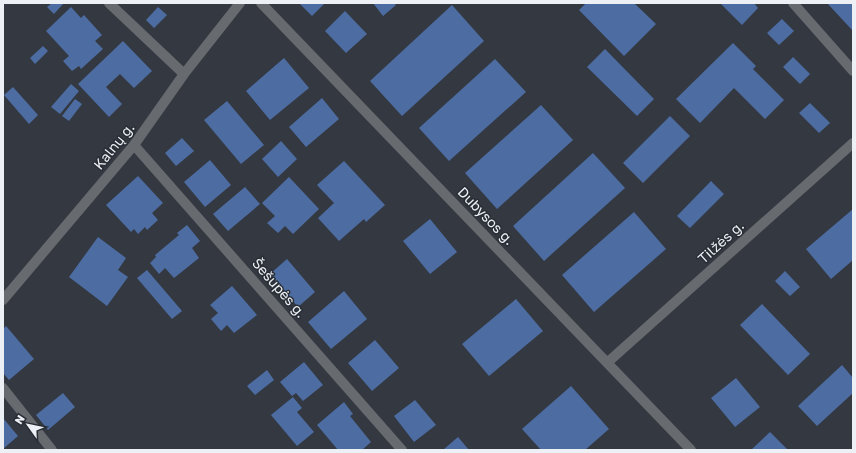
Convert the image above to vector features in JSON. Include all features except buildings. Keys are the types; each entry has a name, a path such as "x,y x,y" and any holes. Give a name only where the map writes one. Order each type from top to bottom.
{"street":[{"path":"109,3 184,74"},
{"name":"Kalnų g.","path":"3,300 134,145 184,74 240,3"},
{"name":"Dubysos g.","path":"261,3 691,450"},
{"path":"793,3 853,71"},
{"name":"Tilžės g.","path":"608,362 853,143"},
{"name":"Šešupės g.","path":"134,145 402,450"},
{"path":"3,388 52,450"}]}
